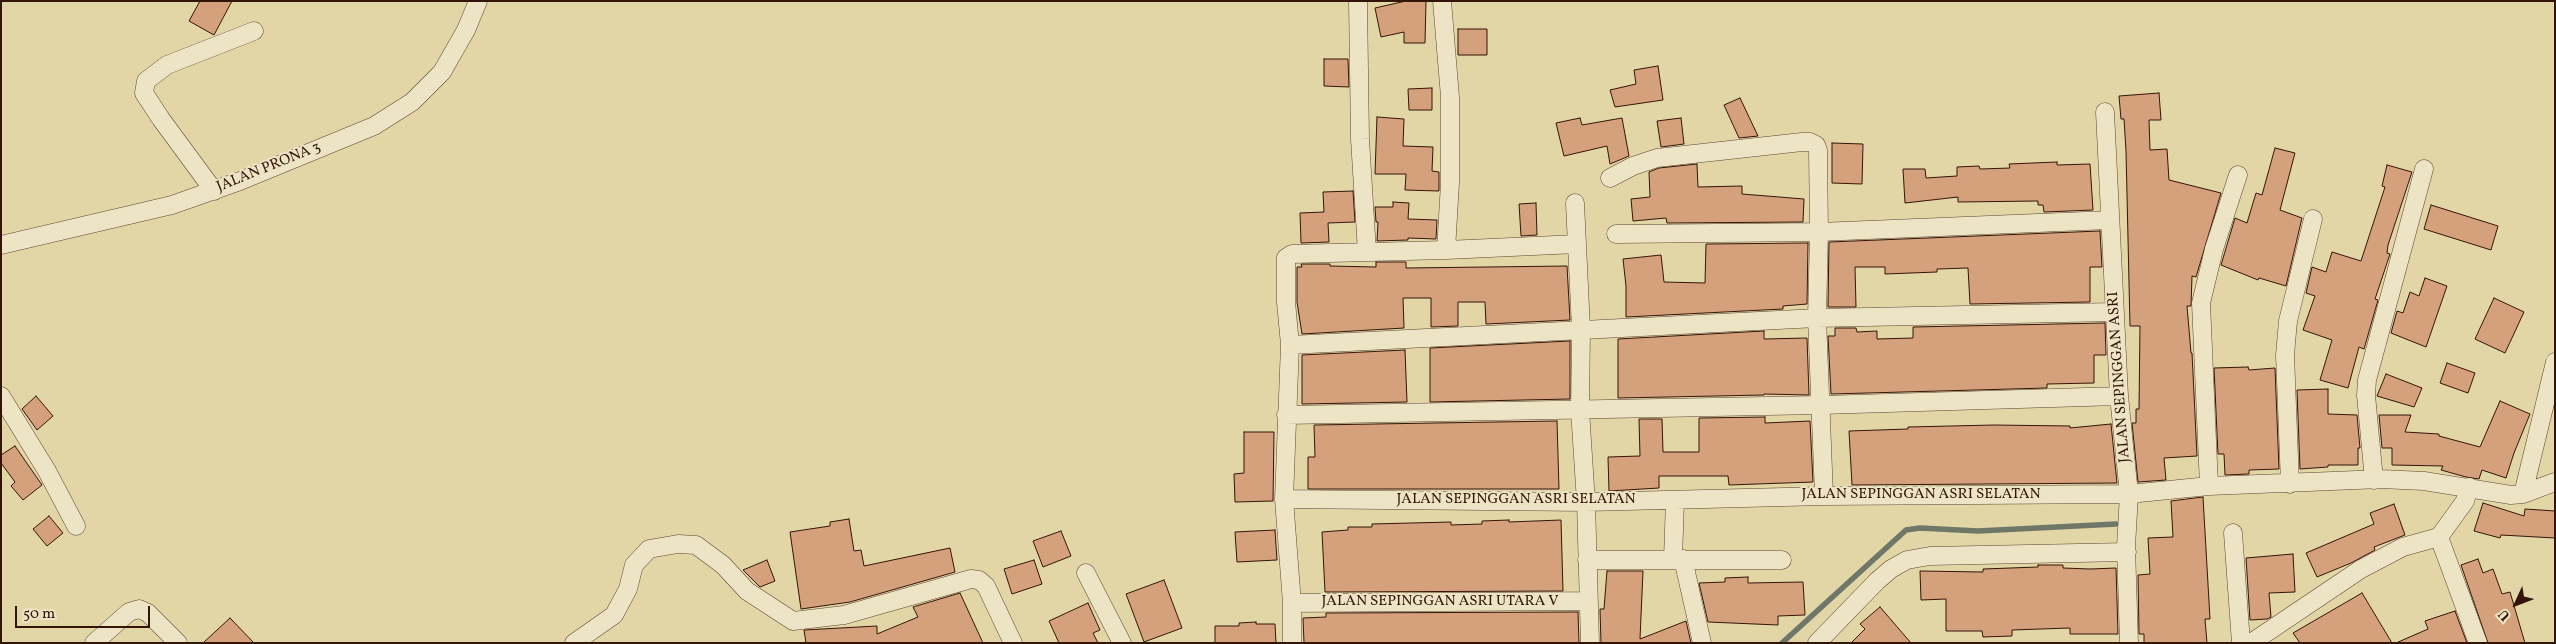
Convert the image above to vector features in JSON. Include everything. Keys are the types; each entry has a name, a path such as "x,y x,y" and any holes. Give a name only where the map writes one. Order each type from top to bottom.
{"street":[{"name":"JALAN PRONA 3","path":"1,245 172,205 214,191 374,126 412,102 442,72 466,30 478,1"},
{"path":"1358,1 1360,139 1367,252"},
{"path":"1442,1 1450,97 1450,183 1446,250"},
{"path":"214,191 161,119 144,92 146,81 167,65 254,31"},
{"name":"JALAN SEPINGGAN ASRI","path":"2105,112 2114,312 2129,500 2126,549 2129,643"},
{"path":"1610,178 1633,166 1657,158 1810,142 1816,144 1818,150 1819,232 1817,318 1824,496"},
{"path":"2374,480 2366,395 2367,380 2424,169"},
{"path":"2209,486 2201,304 2214,249 2238,175"},
{"path":"1576,203 1581,328 1580,410 1586,502 1590,643"},
{"path":"1616,234 1819,232 2110,220"},
{"path":"2290,484 2284,355 2288,321 2313,220"},
{"path":"1292,643 1292,603 1284,499 1290,345 1286,302 1286,258 1292,254 1577,244"},
{"path":"1290,345 1581,328 1817,318 2114,312"},
{"path":"2523,494 2555,362"},
{"path":"1,396 47,471 76,526"},
{"path":"1286,415 1821,405 2120,396"},
{"name":"JALAN SEPINGGAN ASRI SELATAN","path":"1284,499 1586,502 1824,496 2129,500 2209,486 2374,480 2424,481 2467,494 2523,494 2555,482"},
{"path":"2251,643 2361,570 2403,547 2441,535 2467,494"},
{"path":"1675,500 1678,559 1702,643"},
{"path":"2233,533 2241,643"},
{"path":"2441,535 2478,643"},
{"path":"574,643 614,615 628,589 634,565 649,549 678,544 696,545 723,565 747,591 793,621 844,615 971,579 979,580 986,586 1013,643"},
{"path":"1817,643 1877,581 1891,569 1907,560 1930,556 2126,549"},
{"path":"1587,560 1782,560"},
{"path":"1086,573 1122,643"},
{"name":"JALAN SEPINGGAN ASRI UTARA V","path":"1292,603 1588,601"},
{"path":"94,643 130,612 139,609 148,613 178,643"}],"building":[{"path":"200,1 232,1 214,35 189,21"},
{"path":"1406,1 1426,1 1425,43 1404,43 1404,32 1381,37 1375,8"},
{"path":"1458,29 1487,29 1487,55 1458,55"},
{"path":"1324,59 1348,59 1349,87 1324,86"},
{"path":"1658,66 1663,100 1615,107 1610,90 1636,84 1634,70"},
{"path":"1432,88 1432,110 1409,110 1408,89"},
{"path":"2159,93 2161,120 2149,120 2150,150 2167,149 2169,180 2221,193 2196,277 2192,276 2191,306 2187,306 2192,353 2197,456 2164,458 2166,480 2138,482 2132,423 2136,423 2136,409 2139,409 2140,326 2130,326 2126,151 2124,119 2121,119 2119,96"},
{"path":"1740,98 1758,136 1739,138 1724,105"},
{"path":"1377,117 1404,119 1403,146 1433,147 1432,171 1439,172 1439,191 1405,190 1406,174 1375,174"},
{"path":"1580,118 1582,125 1622,118 1629,156 1610,164 1607,146 1564,156 1556,123"},
{"path":"1681,118 1684,144 1661,147 1657,121"},
{"path":"1832,143 1863,144 1862,184 1832,183"},
{"path":"2275,148 2295,153 2280,210 2302,218 2286,286 2259,278 2258,280 2221,265 2235,218 2247,223 2256,193 2262,195"},
{"path":"2057,162 2057,165 2090,164 2093,210 2044,212 2043,205 2038,205 2038,201 1958,202 1958,197 1905,203 1903,169 1925,169 1926,178 1957,176 1957,167 1979,166 1980,169 2010,168 2009,164"},
{"path":"1697,164 1698,187 1742,186 1742,194 1804,199 1803,222 1667,223 1666,218 1633,221 1631,199 1650,197 1649,172 1659,168"},
{"path":"2387,165 2412,172 2388,245 2387,253 2390,254 2375,299 2378,300 2364,349 2359,347 2348,388 2320,380 2332,340 2303,330 2315,296 2306,293 2312,267 2326,272 2332,252 2361,261 2385,187 2382,186"},
{"path":"1353,191 1355,222 1328,223 1329,242 1301,243 1300,213 1324,212 1323,192"},
{"path":"1393,202 1409,203 1408,219 1437,220 1436,239 1408,238 1408,240 1377,241 1378,222 1376,222 1375,207 1393,207"},
{"path":"1536,203 1537,235 1521,236 1519,204"},
{"path":"2431,205 2498,226 2491,250 2424,229"},
{"path":"2100,231 2102,267 2090,267 2090,302 1970,304 1968,268 1937,269 1937,272 1885,274 1885,267 1855,267 1856,307 1828,307 1829,242"},
{"path":"1808,243 1807,304 1783,306 1783,309 1626,317 1626,286 1623,259 1661,255 1664,282 1705,283 1706,244"},
{"path":"1376,262 1406,262 1406,268 1567,266 1570,320 1486,324 1485,302 1458,302 1458,326 1431,327 1431,298 1403,298 1404,328 1302,334 1297,302 1297,267 1302,267 1301,264 1330,264 1330,266 1376,267"},
{"path":"2425,278 2447,286 2426,347 2391,333 2397,311 2403,313 2410,292 2419,296"},
{"path":"2494,298 2524,312 2505,353 2475,339"},
{"path":"2105,323 2106,355 2094,355 2094,383 2047,384 2047,388 1831,394 1828,336 1835,336 1835,328 1856,328 1857,332 1877,331 1877,339 1913,338 1913,327"},
{"path":"1764,331 1764,339 1807,338 1809,395 1764,394 1618,398 1618,339"},
{"path":"1570,341 1570,399 1430,402 1430,348"},
{"path":"1405,350 1407,402 1302,404 1302,355"},
{"path":"2447,363 2475,373 2468,393 2440,383"},
{"path":"2248,367 2249,370 2275,368 2279,469 2249,470 2249,474 2225,475 2224,454 2218,454 2214,368"},
{"path":"2386,374 2422,388 2414,407 2377,396"},
{"path":"2328,389 2328,414 2357,415 2360,448 2358,448 2358,465 2328,465 2328,467 2300,469 2297,390"},
{"path":"36,396 53,416 37,430 22,409"},
{"path":"2500,401 2530,414 2506,478 2482,470 2479,479 2441,470 2443,466 2392,465 2392,448 2382,448 2379,415 2411,415 2405,432 2439,434 2439,436 2480,447"},
{"path":"1765,417 1765,423 1810,421 1813,482 1729,485 1728,476 1659,476 1659,488 1609,491 1608,457 1640,456 1639,419 1662,419 1663,452 1699,452 1699,418"},
{"path":"1557,421 1559,489 1308,489 1308,457 1315,457 1314,425"},
{"path":"2111,424 2117,483 1852,485 1849,431 1908,429 1908,427 1994,425 2070,426 2070,428"},
{"path":"1244,432 1274,432 1273,501 1235,502 1234,474 1244,473"},
{"path":"15,446 42,485 23,500 11,486 15,482 1,463 1,455"},
{"path":"2203,497 2210,619 2205,619 2207,643 2144,643 2144,634 2139,634 2138,575 2150,574 2148,538 2173,537 2171,501"},
{"path":"2483,503 2524,516 2525,509 2555,511 2555,538 2501,535 2500,538 2474,531"},
{"path":"2394,504 2405,535 2374,547 2375,550 2351,563 2317,577 2306,553 2374,524 2370,513"},
{"path":"49,516 63,533 47,546 33,529"},
{"path":"849,519 854,551 861,550 864,566 950,548 955,572 850,602 801,609 790,532 830,526 830,522"},
{"path":"1509,520 1509,522 1561,520 1563,591 1325,592 1322,532 1348,530 1348,527 1372,527 1372,524 1451,522 1451,525 1482,524 1482,521"},
{"path":"1275,530 1277,560 1237,562 1235,532"},
{"path":"1061,531 1071,556 1043,567 1033,541"},
{"path":"2293,554 2295,592 2269,593 2271,617 2250,620 2246,558"},
{"path":"2478,559 2483,573 2493,569 2502,594 2510,592 2525,643 2488,643 2461,565"},
{"path":"767,560 775,581 760,587 743,570"},
{"path":"1034,560 1042,584 1012,594 1004,569"},
{"path":"2038,565 2063,565 2063,568 2116,568 2118,634 2070,634 2070,628 2012,630 2012,636 1983,637 1982,631 1946,631 1946,599 1921,600 1920,571 1983,572 1983,569 2038,567"},
{"path":"1607,571 1643,571 1640,639 1686,621 1691,643 1601,643 1600,609 1604,609"},
{"path":"1748,577 1748,583 1803,582 1805,615 1778,616 1778,625 1708,622 1699,583 1725,582 1725,578"},
{"path":"1164,580 1182,628 1144,642 1126,594"},
{"path":"960,593 983,643 806,643 804,630 877,626 877,634 918,617 913,607"},
{"path":"2362,593 2392,643 2300,643 2293,633"},
{"path":"1088,603 1100,630 1093,633 1098,643 1059,643 1049,621"},
{"path":"1880,607 1911,643 1851,643 1865,629 1860,624"},
{"path":"2455,611 2467,643 2396,643 2428,629 2425,621"},
{"path":"1578,612 1579,643 1304,643 1303,618 1326,617 1326,613"},
{"path":"230,618 254,643 203,643"},
{"path":"1256,622 1256,624 1275,624 1276,643 1215,643 1215,626 1239,626 1239,623"}],"waterway":[{"path":"1782,643 1906,530 1920,528 1978,531 2116,524"}]}
